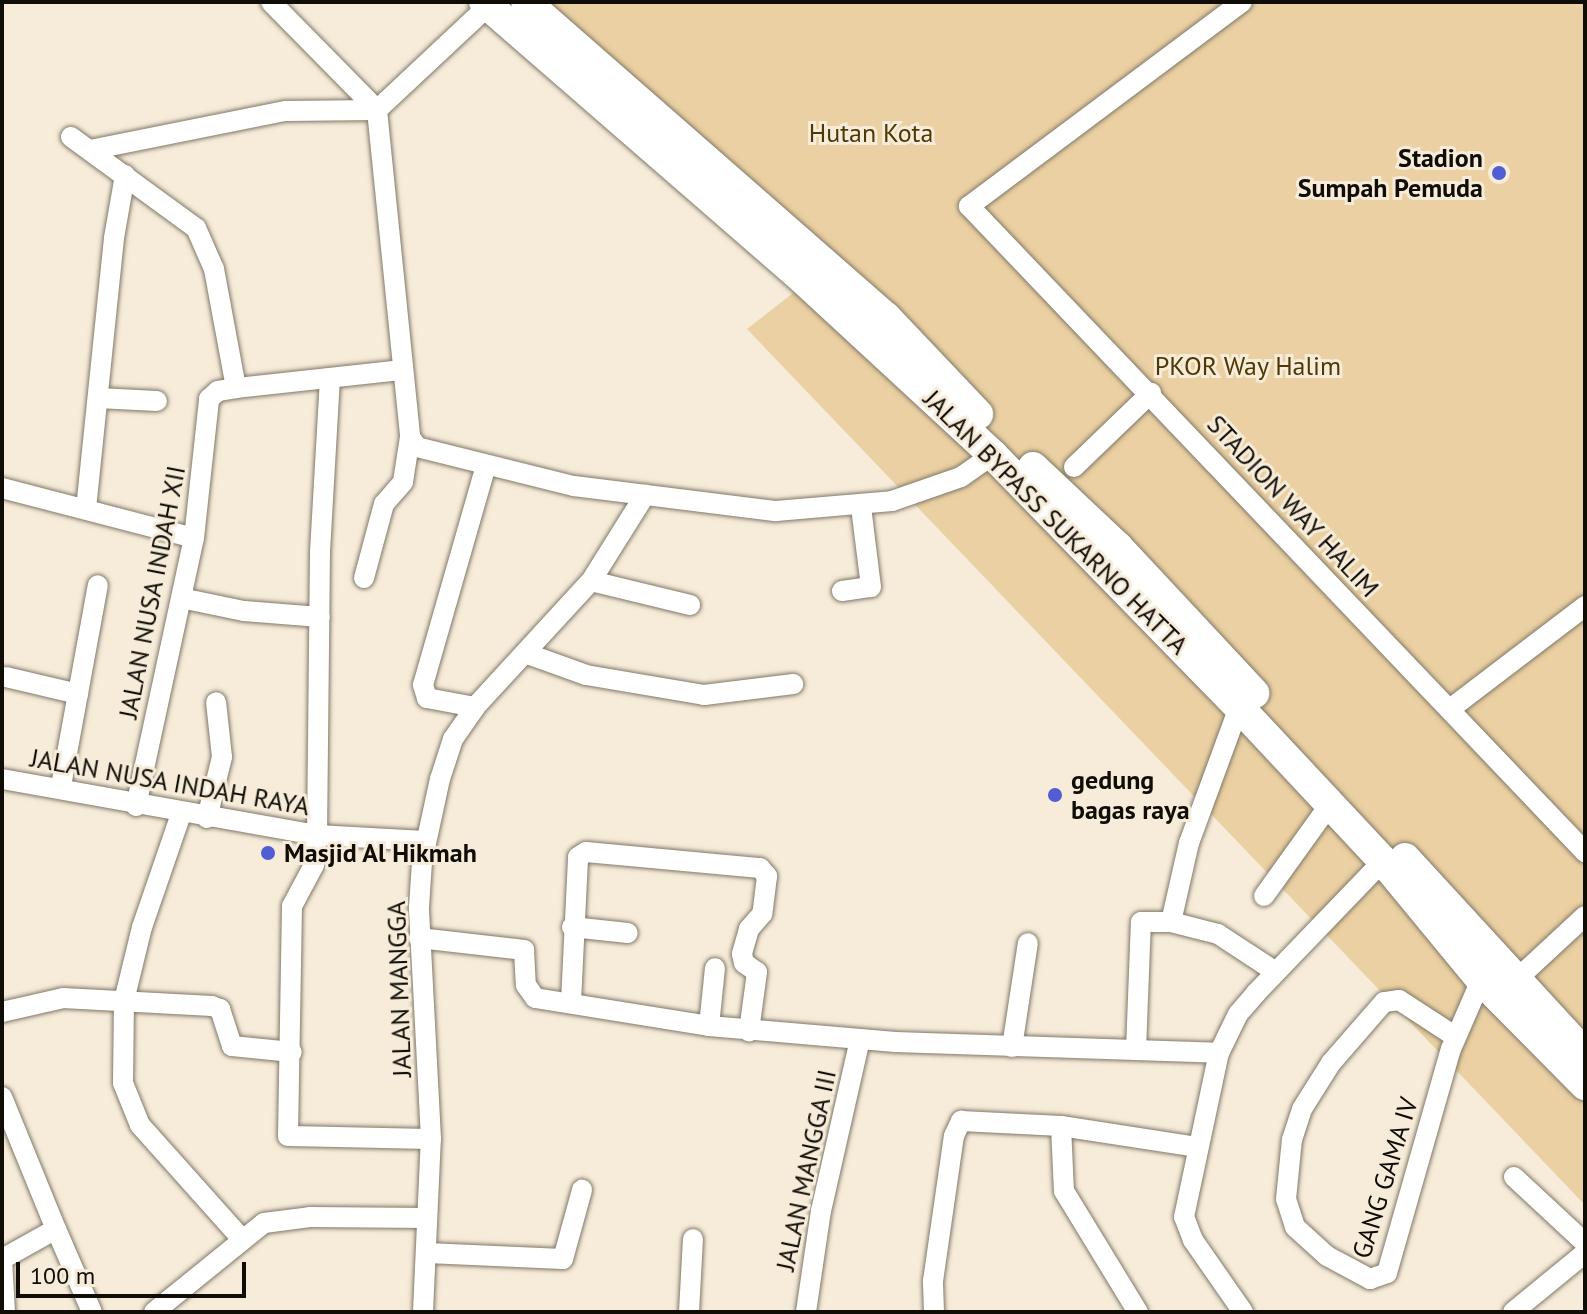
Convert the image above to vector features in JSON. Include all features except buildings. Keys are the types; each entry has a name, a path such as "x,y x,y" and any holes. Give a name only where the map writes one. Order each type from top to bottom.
{"highway":[{"name":"JALAN BYPASS SUKARNO HATTA","path":"526,2 886,317 998,435 1118,547 1585,1054"},
{"name":"JALAN BYPASS SUKARNO HATTA","path":"486,4 796,273 993,455 1239,707 1383,861 1481,980 1585,1085"}],"street":[{"path":"271,2 377,110 410,437 403,482 384,504 364,578"},
{"name":"STADION WAY HALIM","path":"1242,2 969,206 1151,393 1585,852"},
{"path":"90,150 286,111 377,110 486,4"},
{"path":"71,137 180,213 208,246 227,390 402,370"},
{"path":"86,509 125,175"},
{"path":"330,378 320,617 317,835 314,865 292,906 292,1052 288,1136 431,1139"},
{"name":"JALAN NUSA INDAH XII","path":"136,806 194,538 209,399 227,390"},
{"path":"1074,467 1151,393"},
{"path":"98,398 157,401"},
{"path":"410,437 431,454 486,466 645,495 776,511 861,507 938,487 993,455"},
{"path":"475,707 427,698 423,685 486,466"},
{"path":"2,488 194,538"},
{"name":"JALAN MANGGA","path":"423,1312 431,1139 419,938 425,841 453,739 475,707 591,581 645,495"},
{"path":"842,591 871,587 861,507"},
{"path":"591,581 690,605"},
{"path":"61,786 98,585"},
{"path":"181,598 257,612 320,617"},
{"path":"1450,709 1585,606"},
{"path":"525,653 586,675 704,695 793,684"},
{"path":"6,677 78,694"},
{"path":"207,818 222,757 216,702"},
{"path":"1171,922 1189,843 1239,707"},
{"name":"JALAN NUSA INDAH RAYA","path":"2,779 61,786 136,806 317,835 425,841"},
{"path":"1264,896 1330,804"},
{"path":"181,814 142,927 124,1001 121,1066 132,1114 242,1239"},
{"path":"571,1002 573,865 586,852 766,872 762,914 749,929 742,954 757,972 749,1031"},
{"path":"1243,1312 1186,1225 1196,1147 1219,1053 1238,1014 1383,861"},
{"path":"1518,978 1585,916"},
{"path":"1136,1050 1137,925 1146,919 1218,934 1276,972"},
{"path":"572,927 628,933"},
{"path":"419,938 524,950 529,993 709,1026 860,1040 1219,1053"},
{"path":"1012,1047 1028,943"},
{"path":"709,1026 715,968"},
{"name":"GANG GAMA IV","path":"1456,1037 1399,1000 1384,1002 1331,1063 1302,1109 1288,1165 1286,1199 1295,1227 1327,1256 1370,1279 1387,1273 1456,1037 1481,980"},
{"path":"2,1012 63,998 212,1006 220,1009 232,1046 292,1052"},
{"name":"JALAN MANGGA III","path":"806,1312 821,1211 860,1040"},
{"path":"2,1097 92,1312"},
{"path":"934,1312 933,1281 957,1125 967,1118 1061,1126 1196,1147"},
{"path":"1061,1126 1064,1191 1138,1312"},
{"path":"1514,1177 1585,1243"},
{"path":"427,1253 563,1259 582,1190"},
{"path":"154,1312 264,1223 286,1218 427,1218"},
{"path":"5,1312 2,1259 56,1229"},
{"path":"689,1312 693,1239"},
{"path":"1513,1312 1585,1253"}],"green space":[{"name":"PKOR Way Halim","path":"524,2 1585,2 1585,1205 747,329 824,269"}],"place":[{"name":"Stadion Sumpah Pemuda","path":"1499,173"},
{"name":"gedung bagas raya","path":"1055,795"},
{"name":"Masjid Al Hikmah","path":"268,853"}],"park label":[{"name":"Hutan Kota","path":"871,133"}]}
